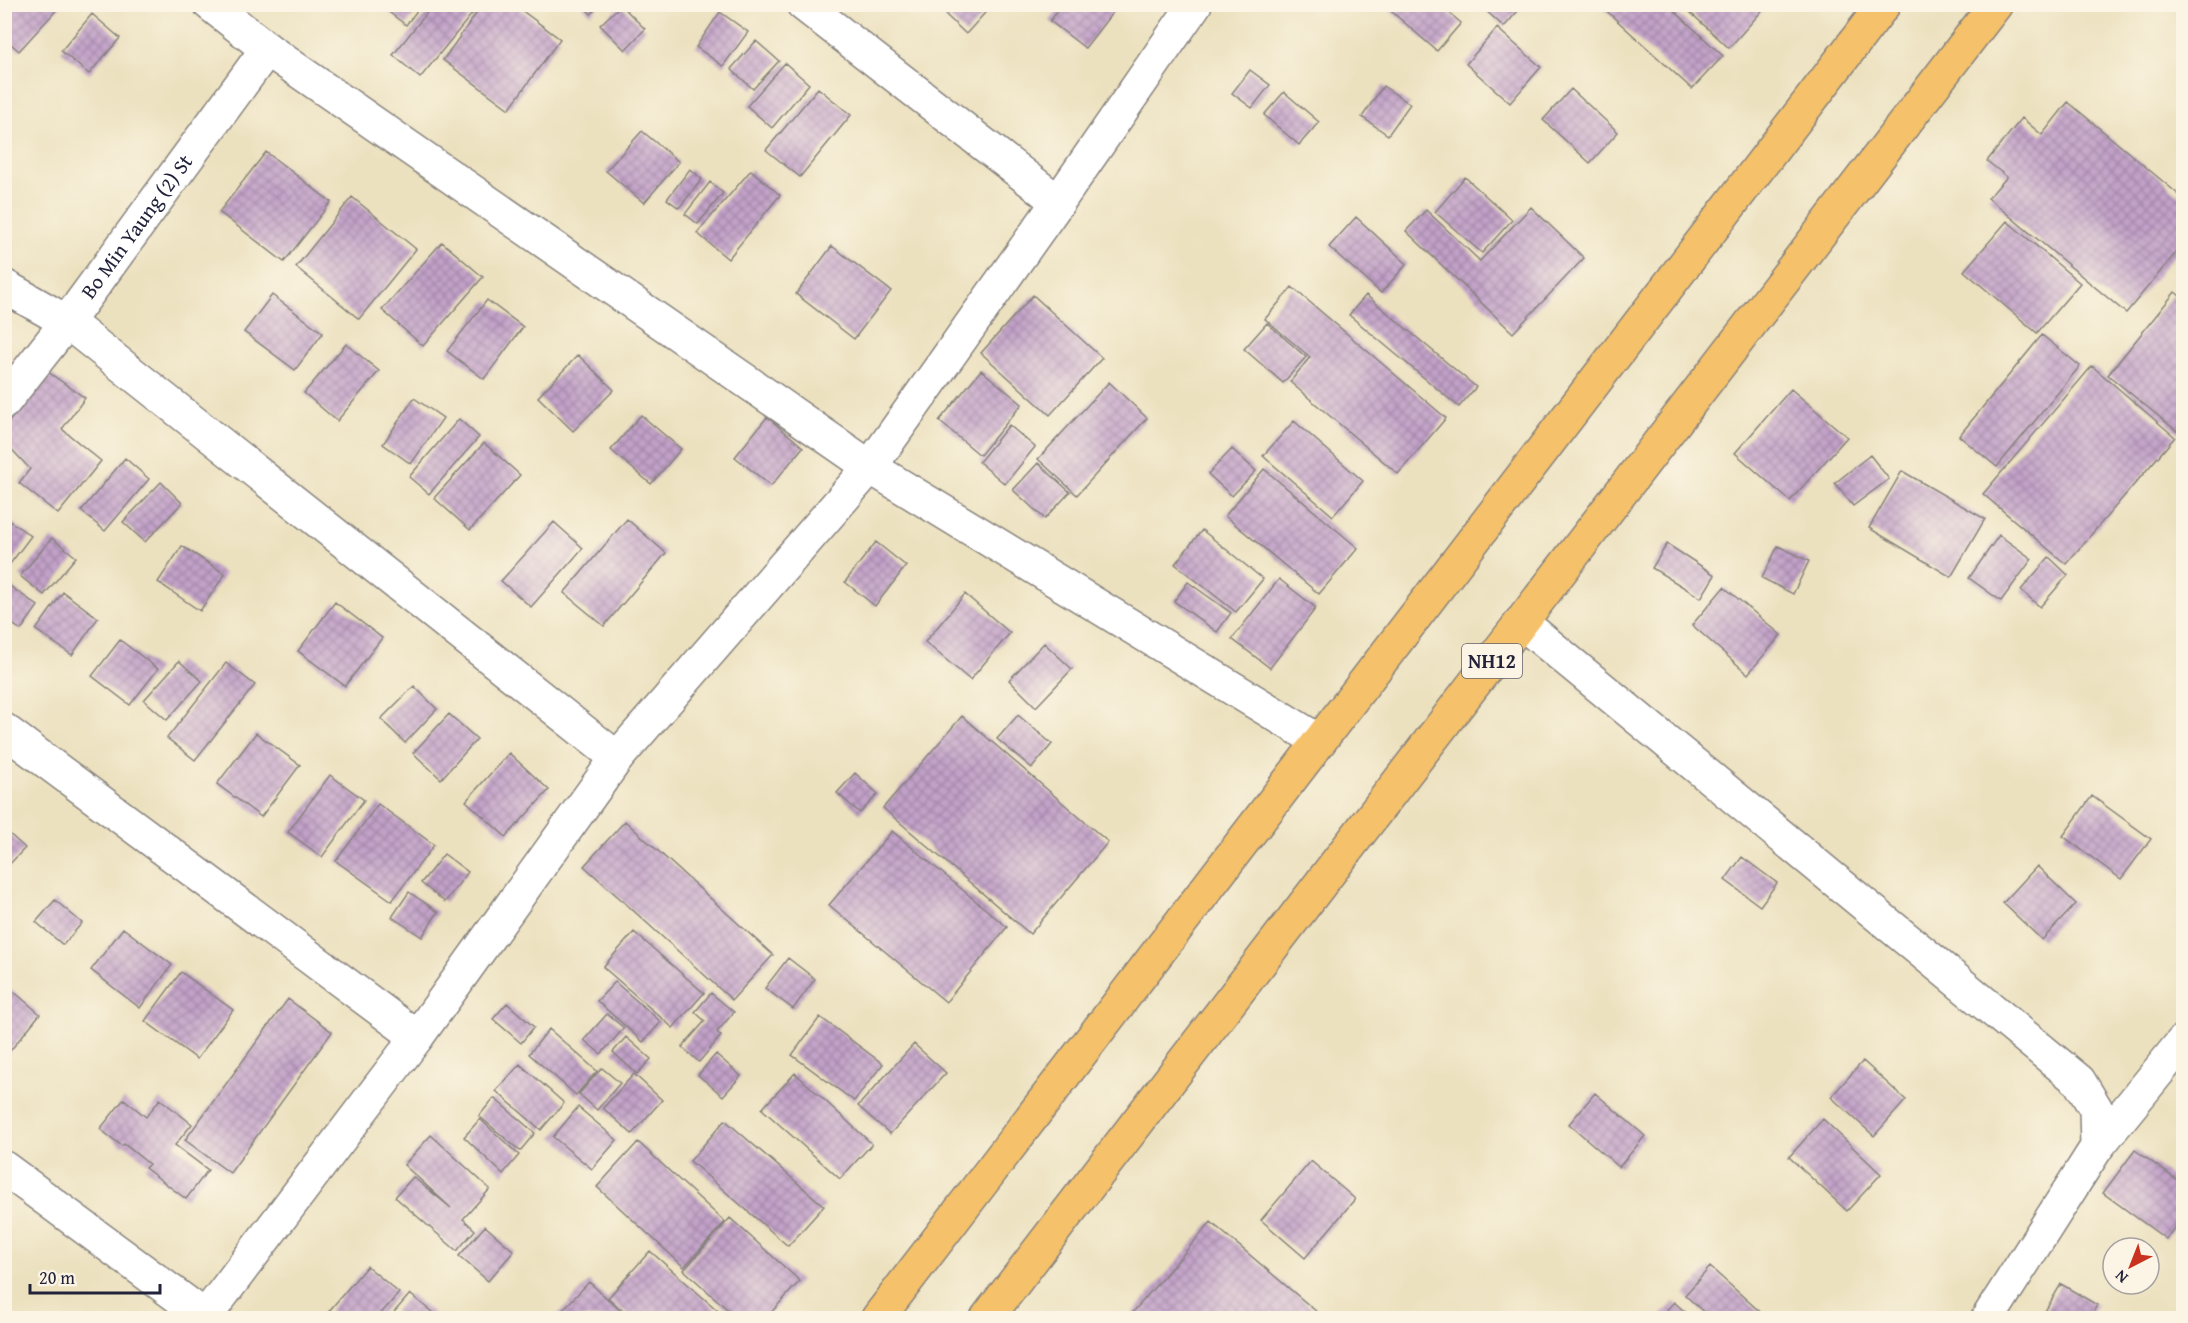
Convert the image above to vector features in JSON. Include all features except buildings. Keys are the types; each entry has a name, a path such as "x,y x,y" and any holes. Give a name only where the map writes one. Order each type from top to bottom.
{"highway":[{"path":"878,1318 1884,4"},
{"name":"NH12","path":"987,1318 1996,4"}],"street":[{"path":"210,4 267,49 870,466 1319,741"},
{"path":"803,4 1058,202"},
{"path":"4,1168 206,1318 417,1037 618,758 870,466 1058,202 1195,4"},
{"name":"Bo Min Yaung (2) St","path":"4,402 67,322 267,49"},
{"path":"4,286 67,322 618,758"},
{"path":"1521,622 2079,1081 2096,1109 2097,1147"},
{"path":"4,730 417,1037"},
{"path":"1988,1318 2097,1147 2184,1040"}]}
